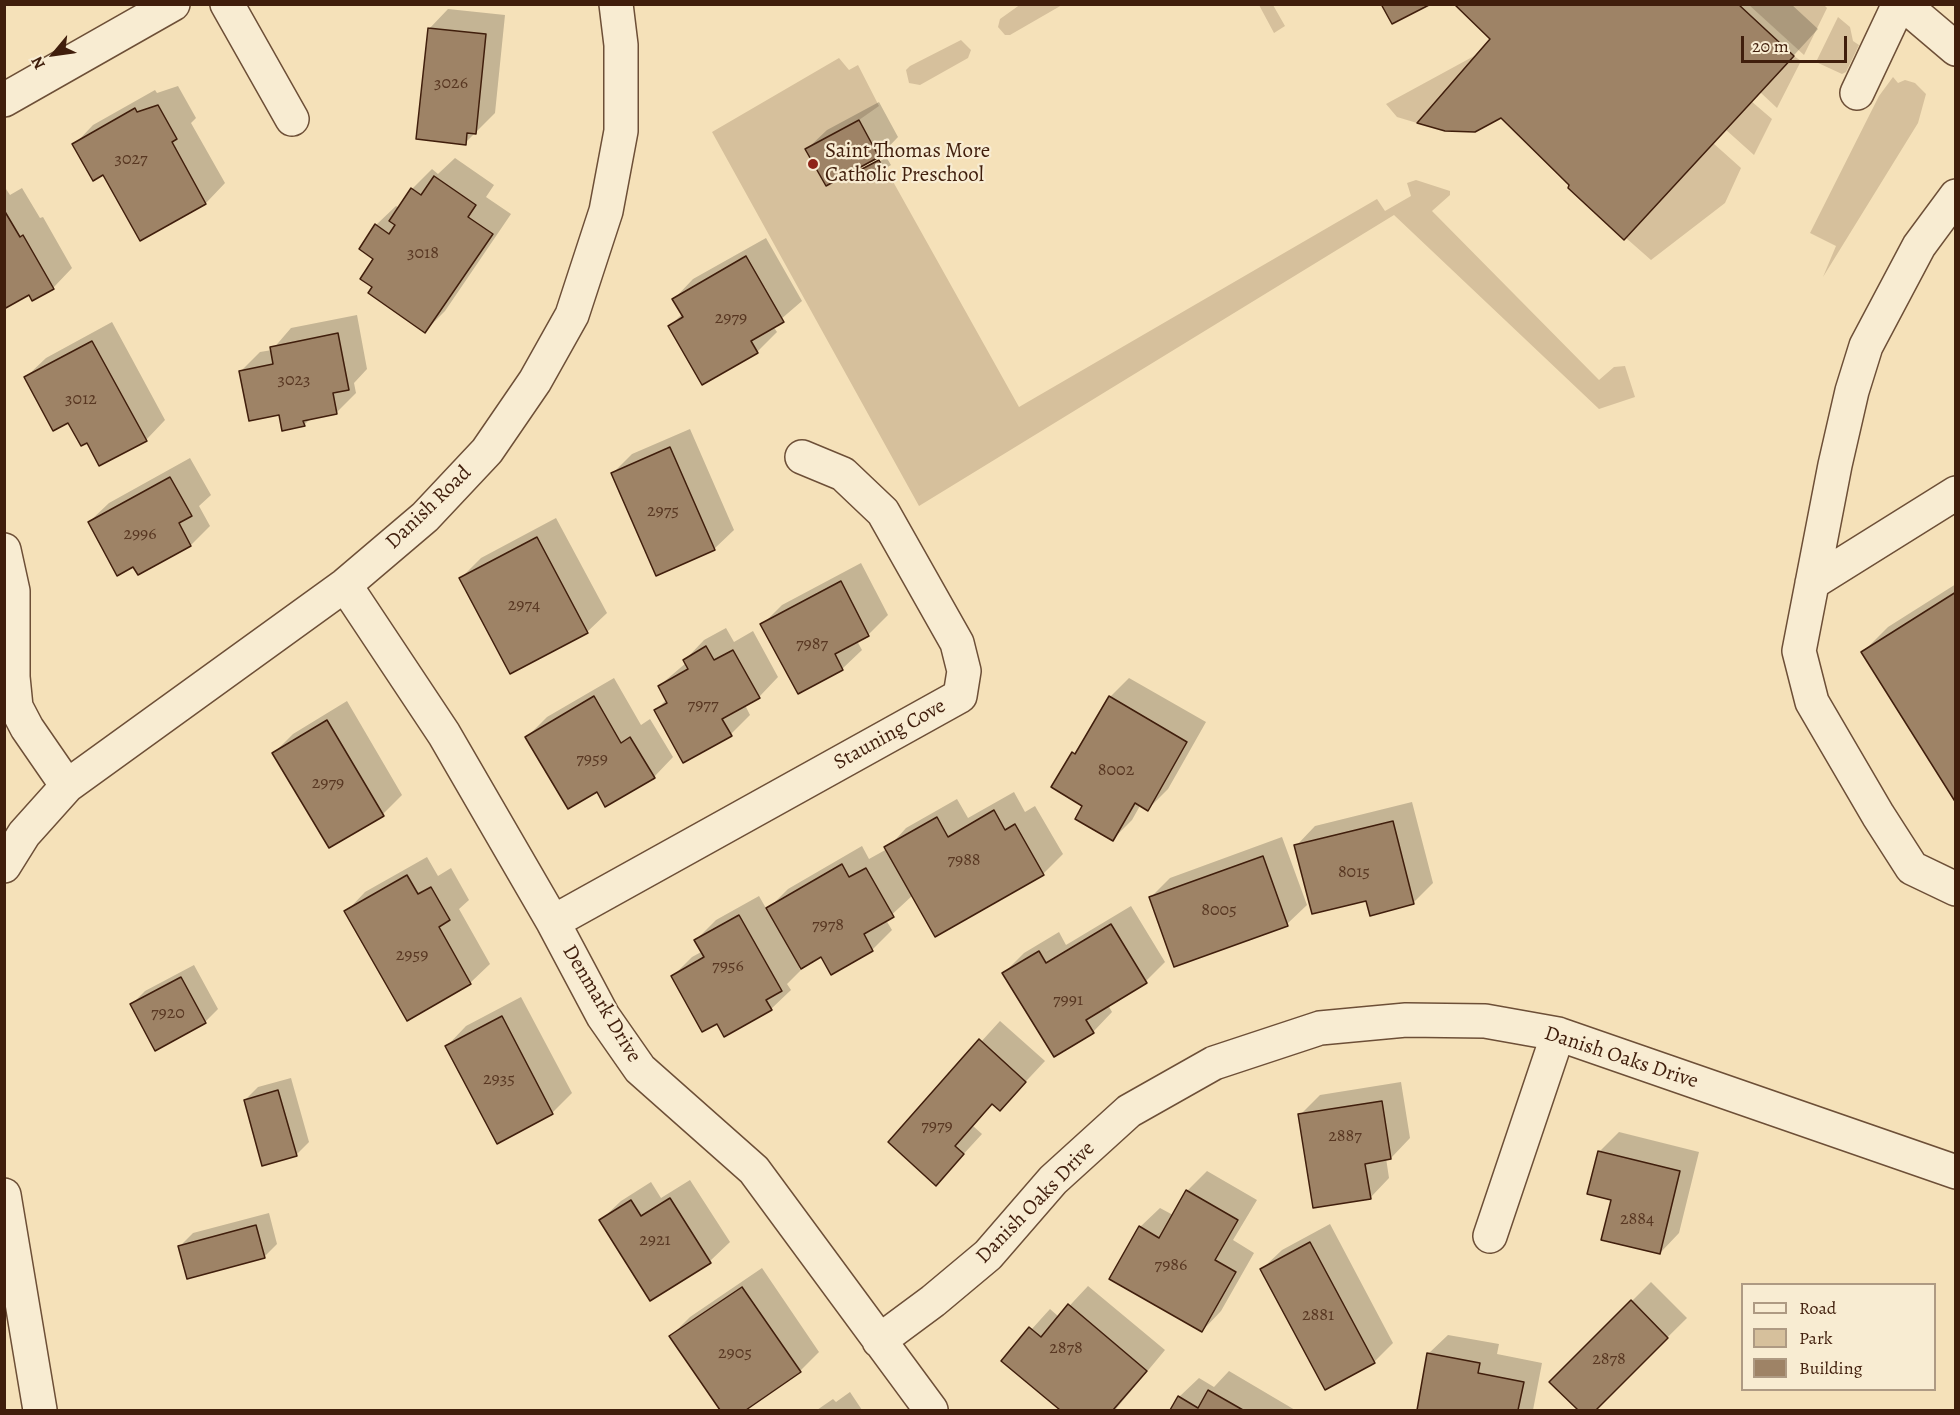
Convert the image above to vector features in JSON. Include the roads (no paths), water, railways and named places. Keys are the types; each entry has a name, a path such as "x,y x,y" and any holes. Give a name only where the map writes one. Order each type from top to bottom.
{"street":[{"path":"4,100 173,4"},
{"path":"227,4 292,119"},
{"name":"Danish Road","path":"4,866 24,834 68,786 345,585 425,517 487,451 535,381 572,315 606,210 621,131 621,45 616,4"},
{"path":"1857,93 1901,4 1956,49"},
{"path":"1950,216 1919,246 1866,346 1852,391 1835,465 1799,651 1812,702 1912,868 1956,889"},
{"name":"Stauning Cove","path":"552,922 960,696 964,671 957,643 883,512 843,474 802,457"},
{"path":"1812,583 1956,493"},
{"path":"4,550 13,591 13,677 16,707 27,728 68,786"},
{"name":"Denmark Drive","path":"345,585 444,734 603,1016 640,1069 754,1170 931,1410"},
{"name":"Danish Oaks Drive","path":"879,1341 988,1255 1053,1180 1129,1111 1214,1063 1320,1028 1406,1020 1485,1021 1558,1034 1956,1172"},
{"path":"1490,1236 1558,1034"},
{"path":"4,1196 40,1410"}],"place":[{"name":"Saint Thomas More Catholic Preschool","path":"813,164"}]}
